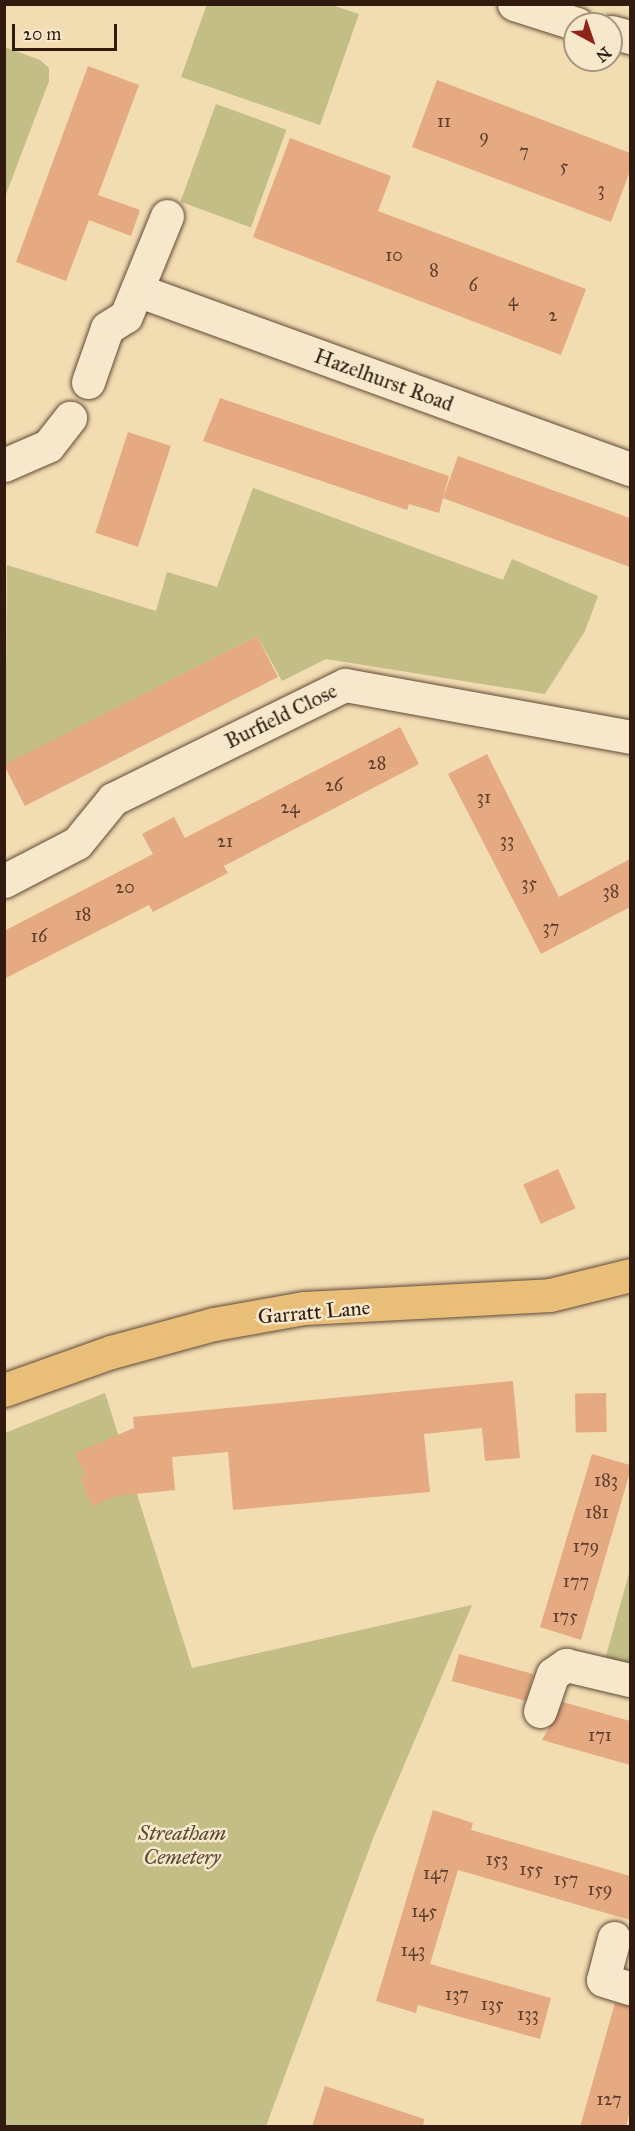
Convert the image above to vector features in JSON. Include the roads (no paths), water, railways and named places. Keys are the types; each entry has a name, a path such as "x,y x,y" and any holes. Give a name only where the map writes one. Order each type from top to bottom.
{"main road":[{"name":"Garratt Lane","path":"4,1390 111,1352 213,1324 304,1308 550,1295 630,1275"}],"street":[{"path":"514,4 563,19"},
{"path":"88,382 107,328 126,316 167,216"},
{"name":"Hazelhurst Road","path":"137,290 630,469"},
{"path":"4,465 27,459 48,446 70,418"},
{"name":"Burfield Close","path":"4,881 77,843 112,799 345,685 630,737"},
{"path":"540,1711 553,1674 566,1665 630,1680"},
{"path":"614,1938 603,1980 630,1988"}],"park label":[{"name":"Streatham Cemetery","path":"182,1845"}]}
